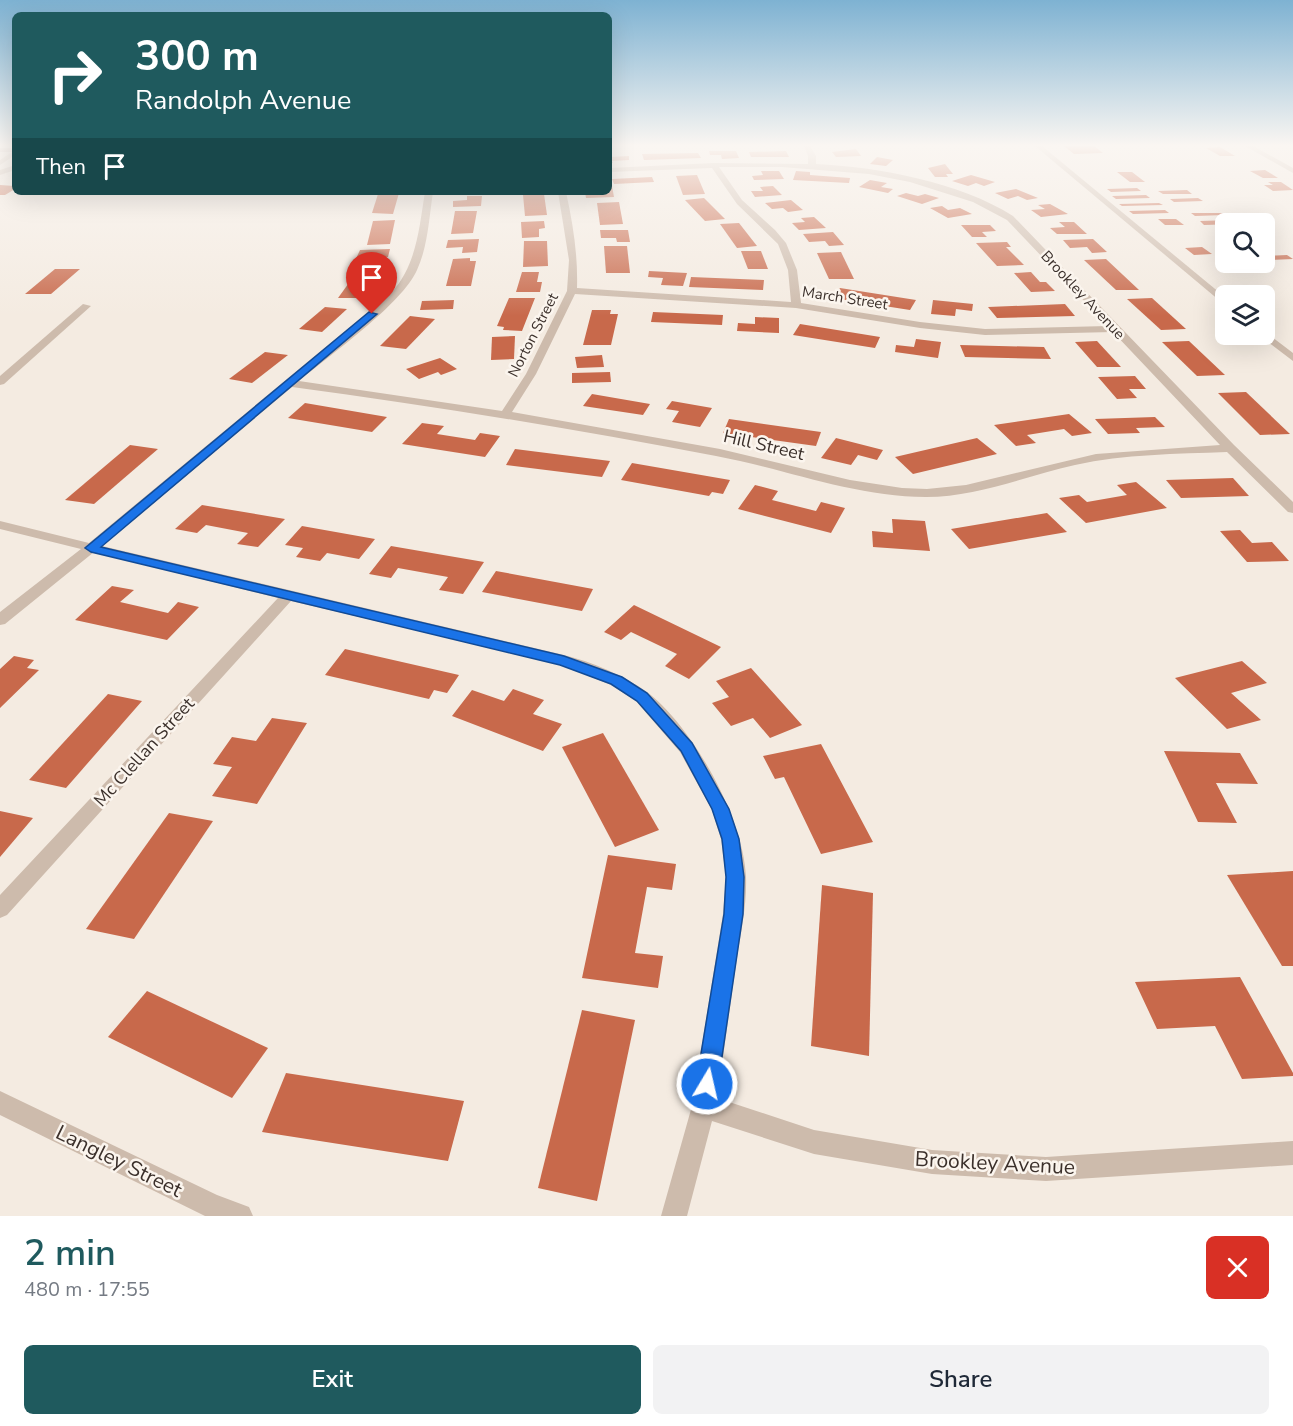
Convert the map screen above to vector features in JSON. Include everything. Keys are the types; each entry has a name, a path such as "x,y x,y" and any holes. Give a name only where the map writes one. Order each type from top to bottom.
{"street":[{"path":"0,620 91,548 398,291 411,271 420,244 427,203"},
{"name":"Norton Street","path":"505,415 531,374 572,291 573,260 564,203"},
{"path":"741,203 766,224 786,250 795,278 796,305"},
{"name":"Brookley Avenue","path":"983,203 1018,226 1088,298 1114,329 1293,509"},
{"path":"1106,203 1215,294"},
{"name":"March Street","path":"572,291 796,305 921,325 985,332 1114,329"},
{"path":"0,382 86,306"},
{"path":"1275,343 1293,358"},
{"name":"Hill Street","path":"289,382 505,415 738,456 882,490 927,493 975,489 1078,461 1138,454 1230,448"},
{"path":"0,525 574,664 617,681 642,697 686,747 721,809 731,839 735,877 733,914 704,1106 674,1216"},
{"name":"Mc Clellan Street","path":"0,909 288,596"},
{"name":"Langley Street","path":"0,1103 212,1206 240,1216"},
{"name":"Brookley Avenue","path":"704,1106 814,1142 932,1162 1046,1169 1293,1153"}],"building":[{"path":"375,203 396,203 393,214 372,213"},
{"path":"453,203 481,203 481,206 453,207"},
{"path":"524,203 545,203 547,215 525,216"},
{"path":"597,203 619,203 623,224 600,225"},
{"path":"688,203 709,203 725,219 705,221"},
{"path":"765,203 794,203 803,210 788,212 783,208 772,209"},
{"path":"1159,203 1163,205 1122,206 1119,204"},
{"path":"1050,204 1068,214 1041,217 1031,210 1045,209 1038,205"},
{"path":"942,206 948,210 960,208 972,214 948,218 930,208"},
{"path":"1165,210 1169,213 1133,214 1129,211"},
{"path":"455,211 477,211 473,233 451,234"},
{"path":"1191,213 1215,213 1215,215 1195,216"},
{"path":"814,217 826,228 799,230 792,223 805,222 801,218"},
{"path":"1158,219 1176,219 1184,225 1165,225"},
{"path":"395,220 390,244 367,245 373,221"},
{"path":"544,221 545,228 539,229 539,237 522,238 521,222"},
{"path":"1200,221 1215,221 1215,225 1204,225"},
{"path":"1059,222 1074,222 1087,234 1057,234 1050,228 1065,227"},
{"path":"739,223 757,246 737,248 720,224"},
{"path":"961,225 990,225 996,231 982,232 987,237 972,237"},
{"path":"600,230 628,230 630,242 617,242 616,238 601,238"},
{"path":"833,232 844,245 829,246 825,241 809,242 803,234"},
{"path":"479,239 477,252 462,253 463,247 446,248 448,240"},
{"path":"1093,239 1107,252 1092,253 1087,247 1070,248 1063,240"},
{"path":"524,241 547,241 548,266 523,267"},
{"path":"1007,242 1011,247 1006,247 1024,265 997,266 976,243"},
{"path":"604,246 627,246 630,273 606,273"},
{"path":"1202,247 1212,254 1194,255 1185,248"},
{"path":"390,249 388,257 375,257 373,262 354,263 360,250"},
{"path":"741,251 761,251 768,269 748,269"},
{"path":"841,252 854,279 829,279 817,253"},
{"path":"1287,255 1293,259 1275,260 1275,256"},
{"path":"470,258 470,261 476,261 471,286 446,286 453,259"},
{"path":"1106,259 1139,290 1116,290 1084,260"},
{"path":"55,269 80,269 51,294 25,294"},
{"path":"359,269 385,270 366,298 338,298"},
{"path":"649,271 687,273 683,286 661,285 663,278 648,277"},
{"path":"522,272 539,272 537,282 542,282 540,292 516,292"},
{"path":"1031,272 1040,282 1046,282 1055,291 1031,292 1014,273"},
{"path":"691,277 764,280 763,290 689,287"},
{"path":"840,288 916,300 910,310 833,298"},
{"path":"509,298 535,298 522,331 503,330 504,327 497,326"},
{"path":"1152,298 1186,329 1161,330 1127,299"},
{"path":"454,300 453,309 420,310 422,301"},
{"path":"933,300 973,304 972,311 956,309 955,316 931,314"},
{"path":"1065,304 1075,316 997,318 988,307"},
{"path":"325,307 347,309 322,332 299,329"},
{"path":"592,310 611,310 610,314 618,314 611,345 583,345"},
{"path":"653,312 723,315 722,325 651,322"},
{"path":"410,316 435,319 406,349 380,346"},
{"path":"755,317 779,318 779,333 737,331 738,323 755,324"},
{"path":"800,324 880,337 875,348 793,335"},
{"path":"515,336 514,359 491,360 492,337"},
{"path":"916,339 941,342 938,358 895,352 896,345 914,347"},
{"path":"1097,341 1121,367 1097,367 1075,342"},
{"path":"1189,341 1225,375 1197,376 1162,342"},
{"path":"960,345 1044,347 1051,359 965,357"},
{"path":"265,352 288,355 252,383 229,379"},
{"path":"602,355 604,367 577,368 575,357"},
{"path":"440,358 457,369 441,375 438,372 419,379 406,369"},
{"path":"610,372 611,382 572,383 572,373"},
{"path":"1135,376 1146,389 1129,389 1137,398 1117,399 1098,377"},
{"path":"1246,392 1290,434 1260,435 1218,393"},
{"path":"592,394 650,404 643,415 583,406"},
{"path":"672,401 712,408 700,427 672,422 679,411 666,409"},
{"path":"305,403 387,417 372,432 288,418"},
{"path":"1069,414 1092,433 1072,436 1064,429 1027,435 1036,443 1016,446 994,425"},
{"path":"1155,417 1165,427 1136,428 1140,433 1108,434 1095,419"},
{"path":"729,419 821,432 816,446 723,433"},
{"path":"422,423 444,426 437,434 475,440 480,433 500,436 485,457 402,444"},
{"path":"836,438 883,450 877,460 858,455 851,465 821,458"},
{"path":"977,438 997,454 913,474 895,457"},
{"path":"130,445 158,449 94,504 65,500"},
{"path":"515,449 610,461 602,477 506,465"},
{"path":"632,463 730,480 723,494 712,492 709,496 621,480"},
{"path":"1233,478 1249,496 1181,498 1166,480"},
{"path":"1136,482 1167,508 1086,523 1059,498 1079,495 1087,502 1127,495 1117,485"},
{"path":"755,485 778,491 772,500 816,511 821,502 845,508 831,533 738,509"},
{"path":"202,505 285,519 258,547 237,544 248,533 206,525 197,533 175,529"},
{"path":"1047,513 1067,532 969,549 951,529"},
{"path":"892,519 925,521 930,551 873,547 872,531 893,533"},
{"path":"302,526 375,539 359,559 327,553 320,561 296,557 303,548 285,545"},
{"path":"1240,530 1252,543 1272,542 1289,561 1247,562 1220,531"},
{"path":"391,546 484,562 463,594 439,590 448,577 398,568 391,578 369,574"},
{"path":"496,571 593,589 582,611 482,592"},
{"path":"112,586 134,590 120,602 168,613 178,602 199,607 167,640 75,620"},
{"path":"634,605 721,647 689,679 665,666 677,654 631,632 621,640 604,632"},
{"path":"345,649 459,675 447,693 434,690 429,699 325,675"},
{"path":"14,656 34,660 27,668 39,670 0,708 0,669"},
{"path":"1242,661 1267,683 1231,693 1261,720 1227,729 1175,678"},
{"path":"751,668 802,725 770,738 753,718 731,726 712,703 729,697 716,681"},
{"path":"513,689 544,700 533,714 562,724 543,751 452,716 472,690 504,701"},
{"path":"108,694 142,701 66,788 29,780"},
{"path":"272,718 307,723 257,804 212,796 232,767 213,764 232,737 256,741"},
{"path":"603,733 659,830 615,847 562,747"},
{"path":"821,744 873,842 821,854 784,777 775,779 763,756"},
{"path":"1164,751 1240,753 1258,784 1216,783 1237,823 1198,822"},
{"path":"0,811 33,818 0,857"},
{"path":"169,813 213,821 134,939 86,929"},
{"path":"608,855 676,864 672,890 647,887 635,953 663,956 658,988 582,978"},
{"path":"1293,871 1293,966 1282,966 1227,875"},
{"path":"822,885 873,893 869,1056 811,1046"},
{"path":"1240,977 1293,1076 1242,1079 1215,1026 1157,1029 1135,982"},
{"path":"147,991 268,1048 232,1098 108,1037"},
{"path":"582,1010 635,1020 597,1201 538,1188"},
{"path":"286,1073 464,1101 448,1161 262,1132"}],"route":[{"path":"372,314 91,548 564,660 617,681 642,697 686,747 721,809 731,839 735,877 733,914 707,1084"}]}
